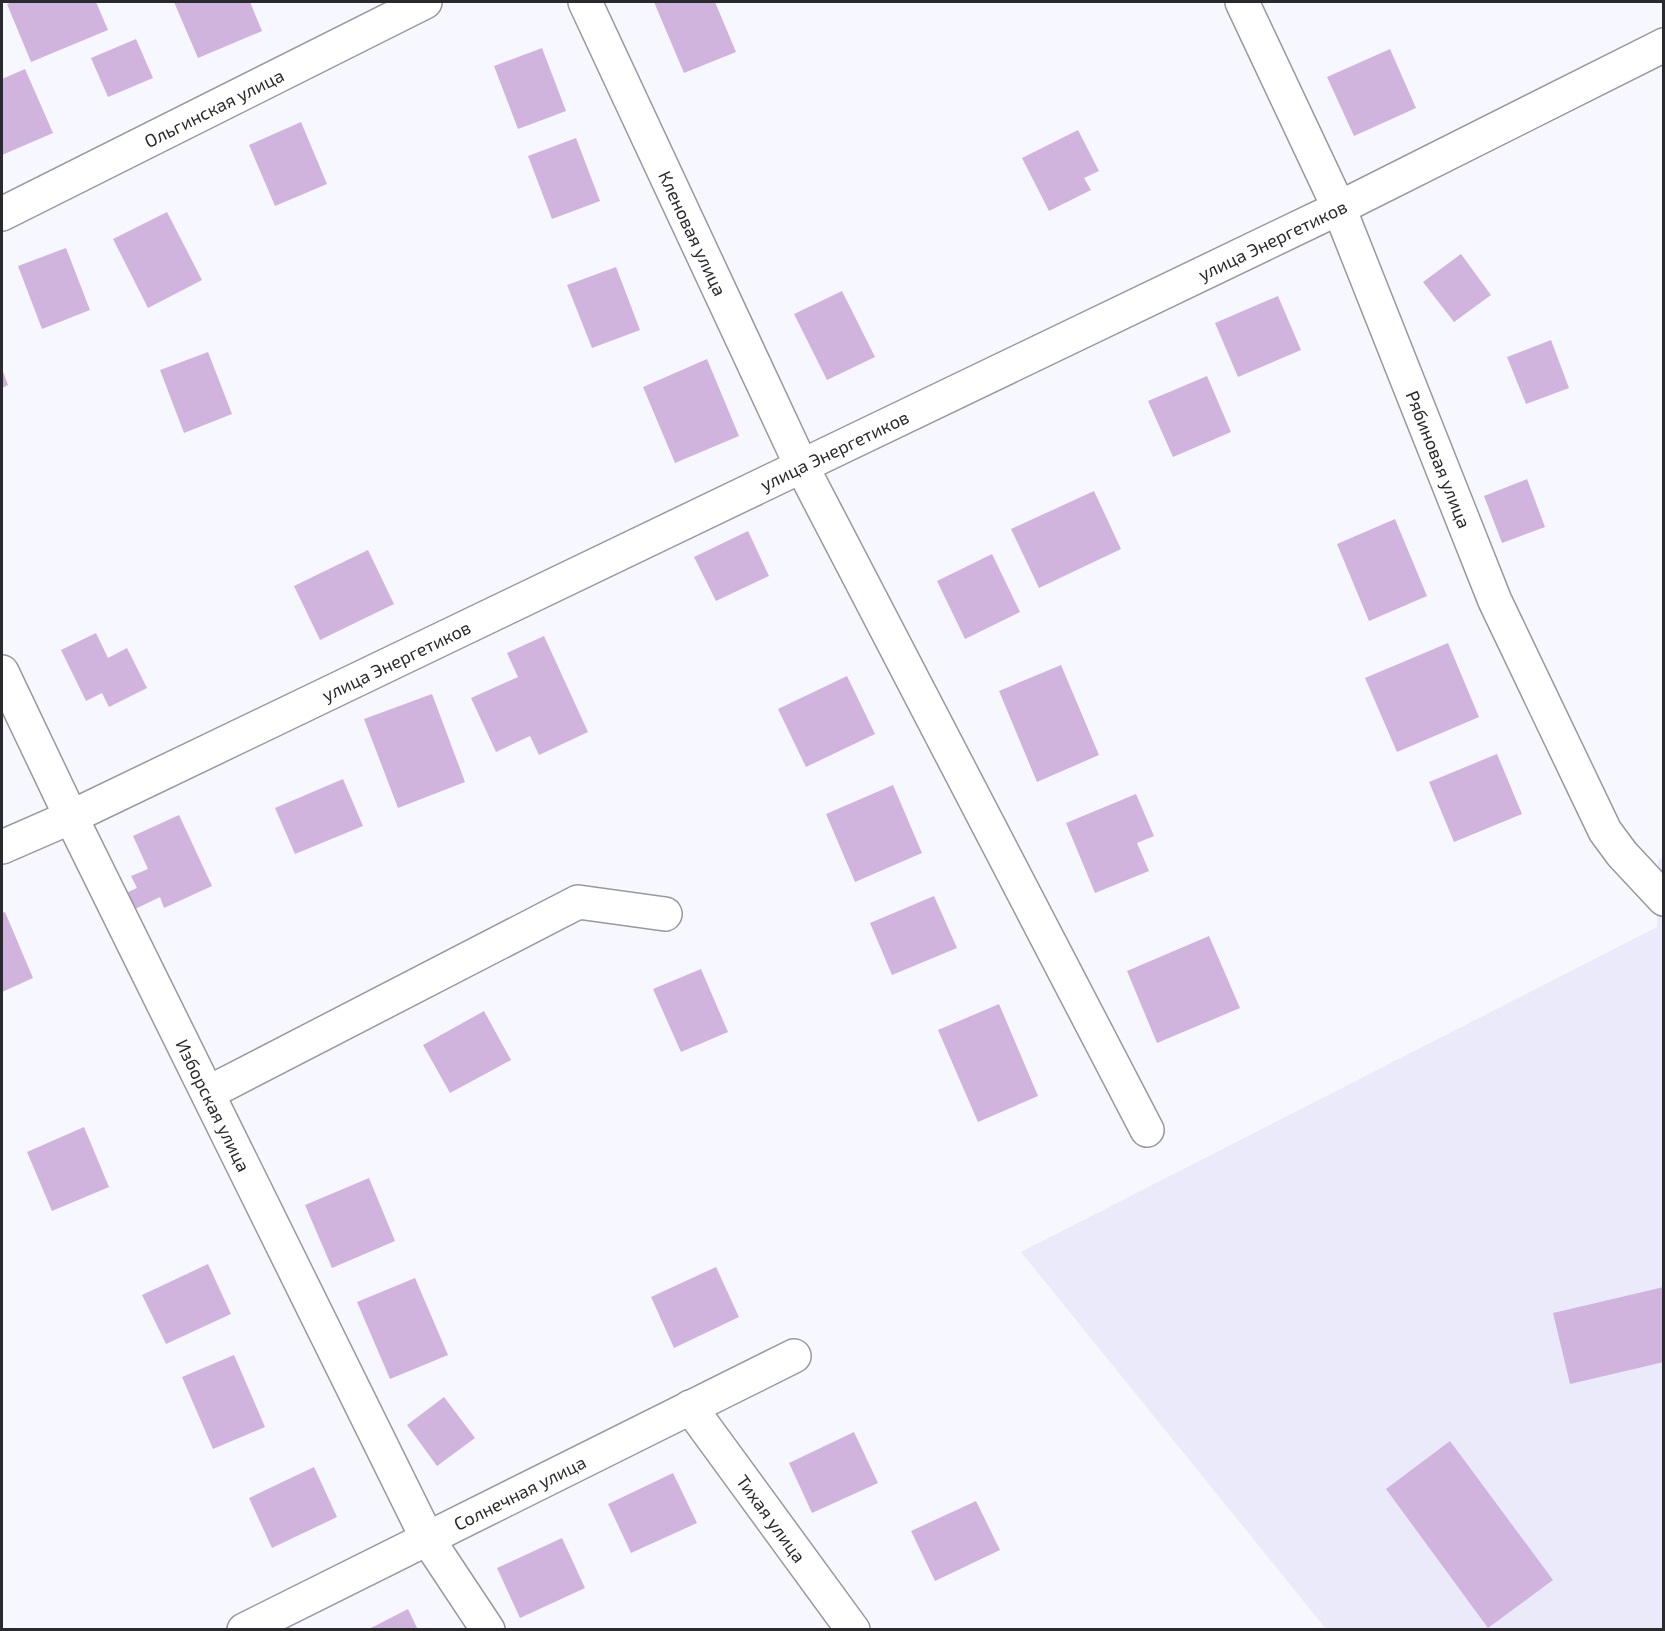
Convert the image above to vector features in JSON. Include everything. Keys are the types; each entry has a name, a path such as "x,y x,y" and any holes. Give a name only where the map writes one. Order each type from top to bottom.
{"street":[{"name":"Ольгинская улица","path":"2,214 425,2"},
{"name":"Кленовая улица","path":"585,2 801,465 1147,1130"},
{"name":"Рябиновая улица","path":"1242,2 1339,207 1495,601 1605,831 1622,854 1664,899"},
{"name":"улица Энергетиков","path":"2,847 70,817 1339,207 1664,45"},
{"name":"Изборская улица","path":"2,672 70,817 427,1538 488,1629"},
{"path":"208,1093 578,902 664,914"},
{"name":"Солнечная улица","path":"244,1629 794,1356"},
{"name":"Тихая улица","path":"690,1407 853,1629"}],"shaded area":[{"path":"1663,857 1663,1629 1326,1629 1021,1252 1657,927 1658,861"}],"building":[{"path":"12,2 96,2 108,30 31,62 7,4"},
{"path":"174,2 250,2 262,31 198,58"},
{"path":"654,2 715,2 736,52 684,73"},
{"path":"136,39 153,78 108,97 91,58"},
{"path":"542,48 566,111 518,129 494,66"},
{"path":"1390,49 1416,108 1354,136 1327,77"},
{"path":"25,69 53,133 2,155 2,79"},
{"path":"301,122 327,184 275,206 249,145"},
{"path":"1078,130 1099,171 1084,178 1091,190 1049,211 1022,158"},
{"path":"576,138 600,201 552,219 528,156"},
{"path":"167,212 202,280 148,308 113,239"},
{"path":"66,248 90,310 42,329 18,266"},
{"path":"1461,254 1491,295 1454,322 1423,282"},
{"path":"616,267 640,330 592,348 567,285"},
{"path":"842,291 875,357 827,380 794,314"},
{"path":"1278,296 1301,350 1238,377 1215,323"},
{"path":"1551,340 1569,388 1526,404 1507,357"},
{"path":"208,352 232,414 184,433 160,370"},
{"path":"707,359 739,436 675,463 643,387"},
{"path":"2,369 8,385 2,388"},
{"path":"1207,376 1231,432 1173,457 1148,401"},
{"path":"1527,479 1545,527 1502,543 1484,496"},
{"path":"1094,491 1121,549 1039,588 1011,529"},
{"path":"1395,519 1427,596 1369,621 1337,544"},
{"path":"748,531 769,576 716,601 694,557"},
{"path":"368,550 394,604 320,640 294,586"},
{"path":"992,554 1020,612 965,639 937,581"},
{"path":"96,633 108,658 127,648 147,688 109,707 102,693 86,701 61,650"},
{"path":"544,636 588,732 539,755 530,736 496,752 471,698 518,677 507,653"},
{"path":"1448,643 1479,717 1397,752 1365,678"},
{"path":"1061,665 1099,755 1037,782 999,691"},
{"path":"847,676 875,734 806,767 778,709"},
{"path":"432,694 465,782 398,808 364,719"},
{"path":"1497,754 1522,814 1454,842 1429,782"},
{"path":"343,779 363,826 295,854 275,808"},
{"path":"893,785 922,853 855,882 826,814"},
{"path":"1136,794 1154,836 1137,843 1149,871 1095,893 1066,823"},
{"path":"179,815 212,886 164,908 160,897 135,909 128,892 137,888 131,876 148,869 133,836"},
{"path":"934,896 957,948 892,975 870,923"},
{"path":"5,912 33,978 2,992 2,913"},
{"path":"1209,936 1240,1008 1157,1043 1127,971"},
{"path":"701,969 728,1032 681,1052 653,989"},
{"path":"999,1004 1038,1096 978,1122 938,1030"},
{"path":"484,1011 511,1060 450,1093 423,1045"},
{"path":"84,1127 109,1187 52,1211 27,1152"},
{"path":"369,1178 395,1241 332,1268 305,1205"},
{"path":"208,1264 231,1314 166,1344 142,1295"},
{"path":"716,1267 739,1317 674,1348 651,1297"},
{"path":"415,1278 448,1355 390,1379 357,1302"},
{"path":"1664,1287 1664,1362 1570,1384 1553,1313"},
{"path":"234,1355 265,1427 213,1449 182,1377"},
{"path":"444,1397 475,1438 437,1466 407,1425"},
{"path":"854,1432 878,1483 812,1513 789,1463"},
{"path":"1450,1441 1553,1580 1488,1628 1386,1489"},
{"path":"314,1467 337,1517 272,1548 249,1498"},
{"path":"673,1473 697,1523 631,1553 608,1504"},
{"path":"976,1501 1000,1550 935,1581 911,1531"},
{"path":"562,1538 585,1588 520,1618 497,1568"},
{"path":"408,1609 418,1630 367,1630"}]}
